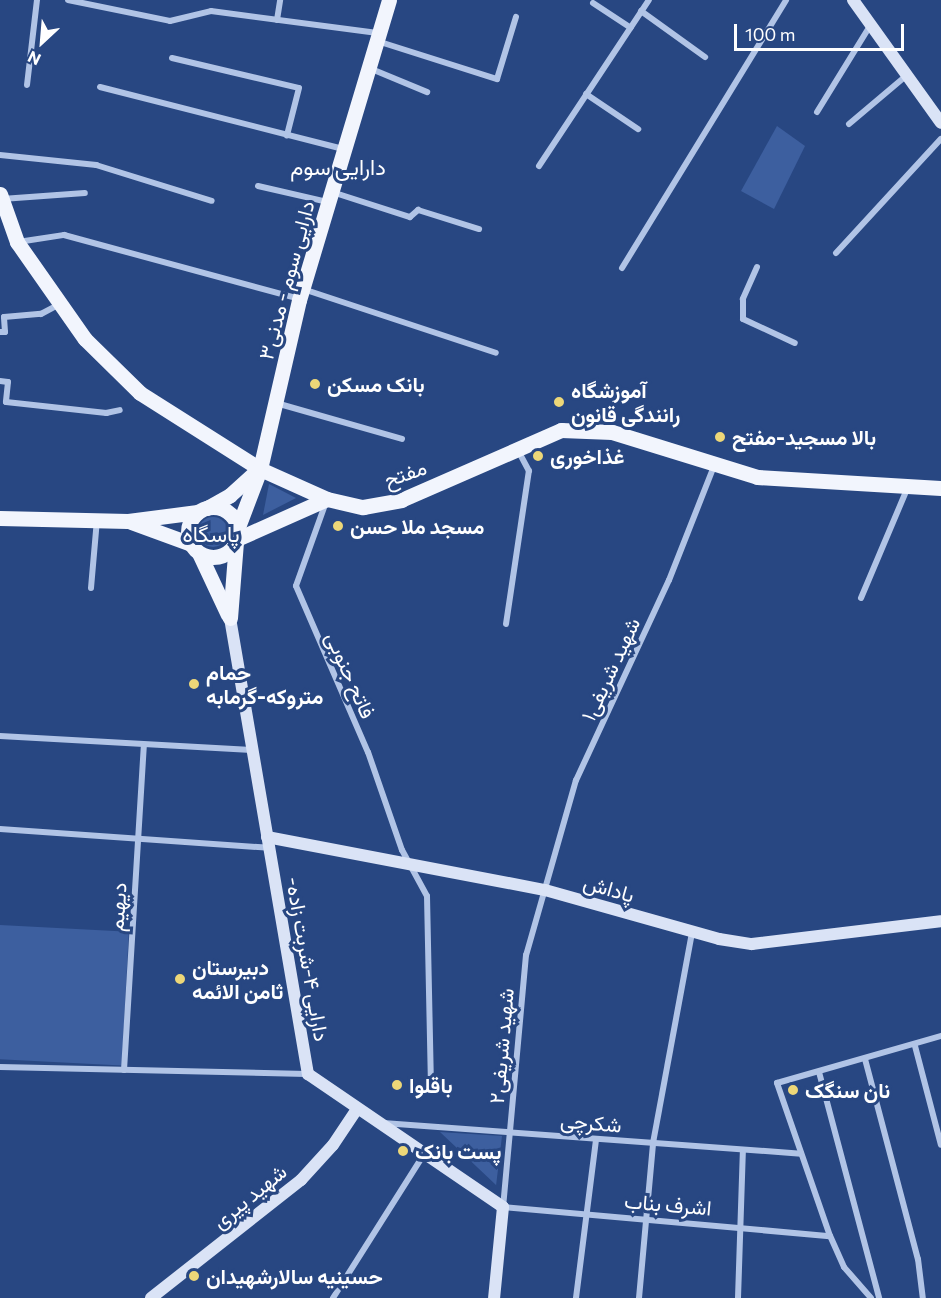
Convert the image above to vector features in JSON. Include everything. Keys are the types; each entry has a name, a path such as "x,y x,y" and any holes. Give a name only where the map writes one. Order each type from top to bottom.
{"main road":[{"name":"دارایی سوم - مدنی۳","path":"230,618 237,536 260,469 301,294 389,0"},
{"path":"853,0 941,123"},
{"name":"مفتح","path":"1,196 18,242 60,304 85,339 140,393 260,469 327,500 363,507 401,500 561,430 612,432 757,477 941,488"},
{"path":"230,618 188,530 202,510 230,495 260,469"},
{"path":"128,521 221,556 237,536 327,500"},
{"path":"0,518 128,521 202,510 230,513 237,536"},
{"name":"-دارایی ۴-شربت زاده","path":"230,618 308,1074 503,1207"},
{"name":"پاداش","path":"268,842 408,863 544,890 692,932 766,944 941,921"},
{"name":"شهید پیری","path":"151,1298 301,1180 333,1146 357,1109"},
{"path":"494,1298 503,1207"}],"street":[{"path":"27,85 37,0"},
{"path":"69,0 170,21 211,11 378,37 497,79 516,17"},
{"path":"277,20 280,0"},
{"path":"539,166 649,0"},
{"path":"622,268 786,0"},
{"path":"592,3 631,28"},
{"path":"641,11 705,57"},
{"path":"817,112 872,24"},
{"path":"172,58 299,88 287,135"},
{"path":"369,68 427,92"},
{"path":"849,124 907,74"},
{"path":"100,87 345,149"},
{"path":"586,94 638,129"},
{"path":"836,253 941,139"},
{"path":"0,155 96,165 212,201"},
{"path":"258,186 330,197 410,217 418,210 479,229"},
{"path":"1,196 85,193"},
{"path":"18,242 64,235 301,294 496,353"},
{"path":"757,267 743,299 743,319 795,343"},
{"path":"0,332 5,332 4,318 41,314 60,304"},
{"path":"0,381 8,382 3,402 106,413 120,410"},
{"path":"275,403 402,439"},
{"path":"506,624 529,471 517,449"},
{"name":"شهید شریفی۱","path":"544,890 576,780 669,580 714,465"},
{"path":"861,598 909,486"},
{"name":"فاتح جنوبی","path":"327,500 296,586 368,752 408,863 427,896 431,1090"},
{"path":"91,588 97,520"},
{"path":"0,736 144,746 252,750"},
{"name":"دیهیم","path":"124,1070 144,746"},
{"path":"0,829 138,838 268,842"},
{"name":"شهید شریفی۲","path":"503,1207 526,955 544,890"},
{"path":"639,1298 652,1143 692,932"},
{"path":"871,1298 844,1267 777,1083 915,1046 941,1036"},
{"path":"915,1046 941,1145"},
{"path":"865,1059 918,1259 923,1298"},
{"path":"0,1067 308,1074"},
{"path":"819,1072 879,1298"},
{"name":"شکرچی","path":"377,1122 510,1130 596,1139 801,1154"},
{"path":"576,1298 596,1139"},
{"path":"738,1298 743,1150"},
{"path":"333,1298 424,1154"},
{"name":"اشرف بناب","path":"503,1207 831,1236"}],"shaded area":[{"path":"777,126 805,146 774,209 741,191"},
{"path":"269,484 296,498 263,515"},
{"path":"213,517 224,521 228,532 224,543 213,547 202,543 198,532 202,521"},
{"path":"0,925 129,932 122,1066 0,1059"},
{"path":"440,1132 502,1136 496,1186 496,1185"}],"place":[{"name":"بانک مسکن","path":"315,384"},
{"name":"آموزشگاه رانندگی قانون","path":"559,402"},
{"name":"بالا مسجید-مفتح","path":"720,437"},
{"name":"غذاخوری","path":"538,456"},
{"name":"مسجد ملا حسن","path":"338,526"},
{"name":"حمام متروکه-گرمابه","path":"194,684"},
{"name":"دبیرستان ثامن الائمه","path":"180,979"},
{"name":"باقلوا","path":"397,1085"},
{"name":"نان سنگک","path":"793,1090"},
{"name":"پست بانک","path":"403,1151"},
{"name":"حسینیه سالارشهیدان","path":"194,1276"}],"district":[{"name":"دارایی سوم","path":"338,167"},
{"name":"پاسگاه","path":"211,534"}]}
